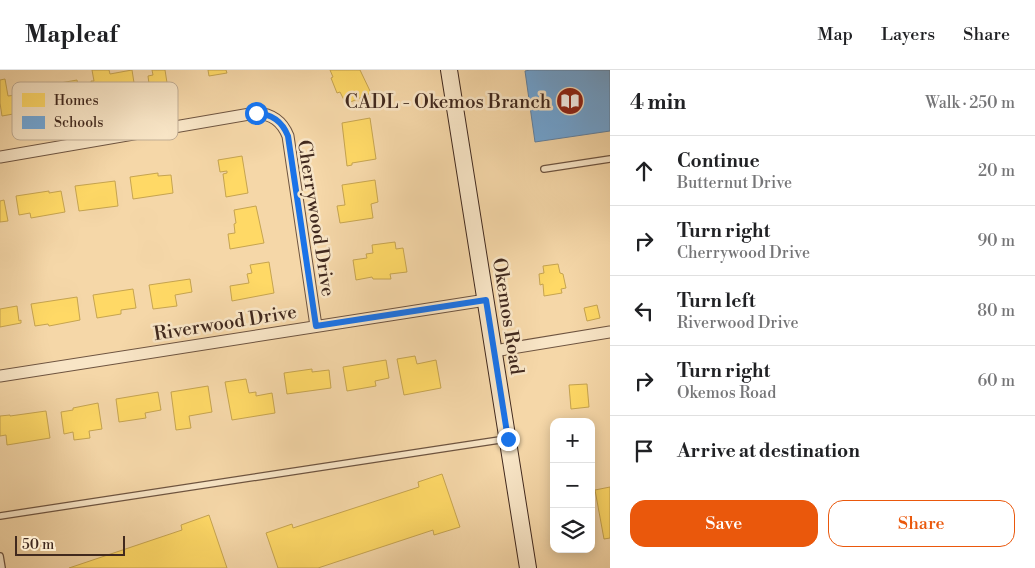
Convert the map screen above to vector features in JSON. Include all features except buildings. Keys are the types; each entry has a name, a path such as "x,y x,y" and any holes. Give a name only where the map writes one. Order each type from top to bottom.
{"main road":[{"name":"Okemos Road","path":"449,70 528,568"}],"street":[{"name":"Cherrywood Drive","path":"178,126 256,113 270,115 277,119 285,128 288,136 316,326"},
{"name":"Cherrywood Drive","path":"0,157 99,140"},
{"name":"Riverwood Drive","path":"0,376 486,300"},
{"path":"494,351 610,332"}],"lane":[{"path":"544,169 610,159"},
{"path":"0,516 508,439"},
{"path":"0,556 2,568"}],"place":[{"name":"CADL - Okemos Branch","path":"570,101"}],"route":[{"path":"256,113 264,113 277,119 285,128 288,136 316,326 486,300 508,439"}]}
